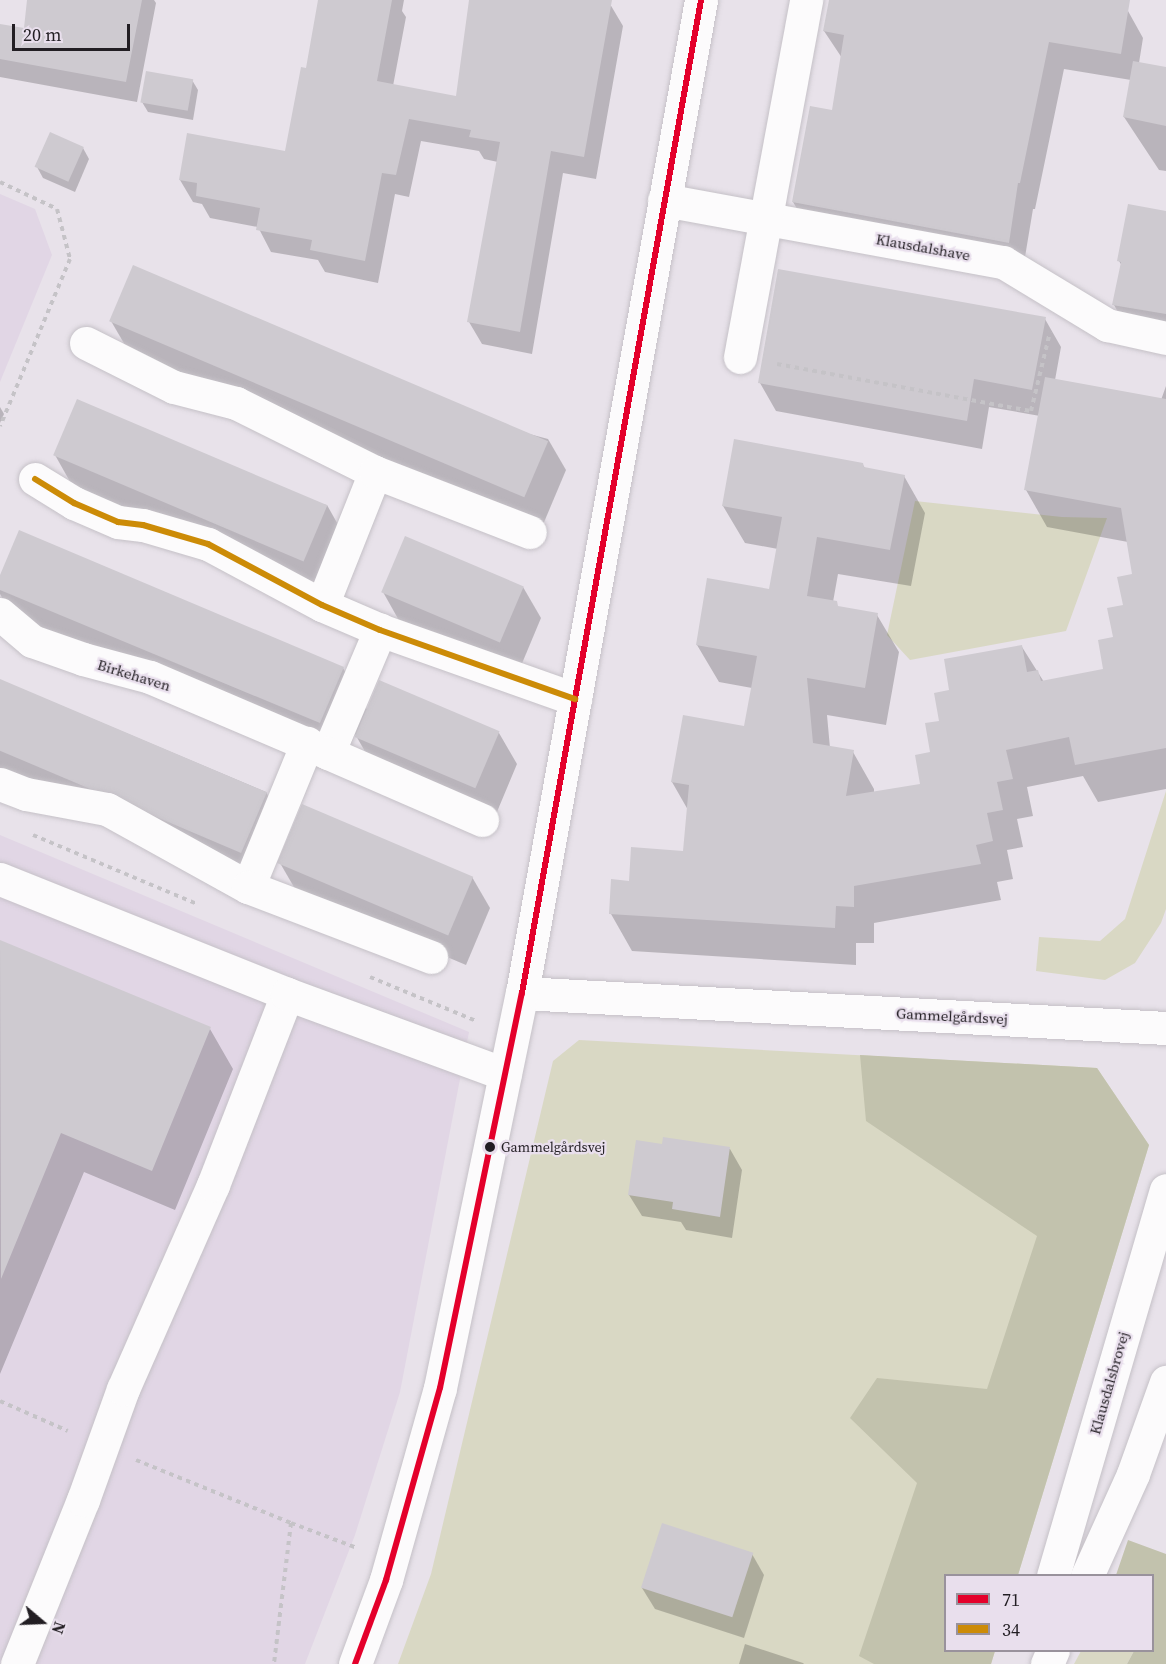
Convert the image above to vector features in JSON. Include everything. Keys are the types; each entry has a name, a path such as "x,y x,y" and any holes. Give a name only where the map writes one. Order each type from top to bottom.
{"street":[{"path":"355,1664 391,1561 440,1388 522,993 701,0"},
{"path":"740,357 806,0"},
{"name":"Klausdalshave","path":"664,200 1003,262 1107,325 1166,338"},
{"path":"86,344 174,387 236,403 375,472 530,532"},
{"path":"322,605 375,472"},
{"path":"35,479 74,503 118,522 143,525 208,544 322,605 380,630 575,699"},
{"name":"Birkehaven","path":"0,614 32,641 83,659 150,676 482,820"},
{"path":"248,887 317,748 380,630"},
{"path":"0,784 26,794 107,809 248,887 431,957"},
{"path":"0,879 287,994 505,1074"},
{"name":"Gammelgårdsvej","path":"522,993 1166,1028"},
{"path":"17,1664 83,1500 123,1389 213,1185 287,994"},
{"name":"Klausdalsbrovej","path":"1053,1574 1166,1190"},
{"path":"1087,1574 1133,1473 1166,1382"}],"path":[{"path":"0,182 57,209 70,259 0,426"},
{"path":"740,357 1030,411 1059,296"},
{"path":"0,1401 101,1446 391,1561"},
{"path":"274,1664 291,1523"}],"shaded area":[{"path":"0,194 35,209 52,255 0,382"},
{"path":"0,835 469,1032 400,1392 355,1535 305,1664 0,1664"}],"green space":[{"path":"915,501 1062,517 1107,518 1066,631 910,660 887,635"},
{"path":"1166,791 1166,909 1161,923 1135,963 1105,980 1036,971 1039,937 1100,941 1125,919"},
{"path":"579,1040 1097,1068 1149,1145 1018,1574 944,1574 944,1652 995,1652 991,1664 398,1664 431,1574 553,1061"},
{"path":"860,1055 1097,1068 1149,1145 1018,1574 944,1574 944,1652 995,1652 991,1664 874,1664 859,1656 917,1483 850,1418 877,1378 987,1389 1037,1236 866,1121"},
{"path":"1128,1540 1166,1554 1166,1664 1127,1664 1133,1652 1154,1652 1154,1574 1116,1574"},
{"path":"1080,1652 1133,1652 1127,1664 1074,1664"}],"building":[{"path":"27,0 142,0 126,82 0,59 0,24 24,28"},
{"path":"318,0 392,0 377,81 456,96 469,0 612,0 584,157 551,151 520,332 467,322 500,142 469,137 471,130 409,119 396,175 382,173 365,261 310,250 312,240 256,230 260,208 196,196 197,183 179,180 187,133 285,151 301,67 306,68"},
{"path":"829,0 1130,0 1121,54 1049,42 1020,183 1018,183 1009,243 792,202 810,106 832,110 844,35 823,31"},
{"path":"1133,61 1166,67 1166,126 1123,117"},
{"path":"146,71 193,79 188,111 140,103"},
{"path":"50,132 84,147 68,182 35,167"},
{"path":"1128,204 1166,211 1166,314 1112,305 1121,262 1117,261"},
{"path":"133,265 548,441 524,497 109,321"},
{"path":"778,269 1046,317 1032,390 974,379 967,421 758,383"},
{"path":"1045,377 1166,399 1166,748 1075,765 1069,737 1006,750 1013,779 997,782 1003,810 987,813 993,841 976,845 981,864 854,886 854,907 836,906 835,928 609,914 611,879 629,881 631,847 683,851 689,785 671,782 683,715 744,726 757,656 696,645 707,578 769,589 782,517 722,506 734,439 863,463 864,467 905,475 890,550 817,537 807,596 837,601 838,606 878,613 865,688 807,678 813,743 854,750 846,796 920,784 915,755 930,752 925,723 939,721 934,693 949,690 944,659 1022,645 1027,672 1038,670 1041,681 1103,669 1098,640 1113,637 1107,608 1123,605 1117,577 1132,574 1121,508 1024,490"},
{"path":"77,399 327,505 304,561 53,455"},
{"path":"19,530 344,667 320,723 0,590 0,575"},
{"path":"405,536 524,586 500,643 381,592"},
{"path":"0,679 267,792 241,853 0,751"},
{"path":"379,680 500,731 475,788 355,737"},
{"path":"302,804 473,877 448,936 277,863"},
{"path":"0,940 211,1027 152,1171 61,1133 1,1279"},
{"path":"663,1137 730,1147 720,1217 672,1209 673,1202 628,1195 636,1140 662,1144"},
{"path":"662,1523 753,1553 732,1617 641,1588"}],"transit line":[{"name":"71","path":"355,1664 386,1580 440,1388 522,993 701,0"},
{"name":"34","path":"35,479 74,503 118,522 143,525 208,544 322,605 380,630 575,699"}],"place":[{"name":"Gammelgårdsvej","path":"490,1147"}]}
